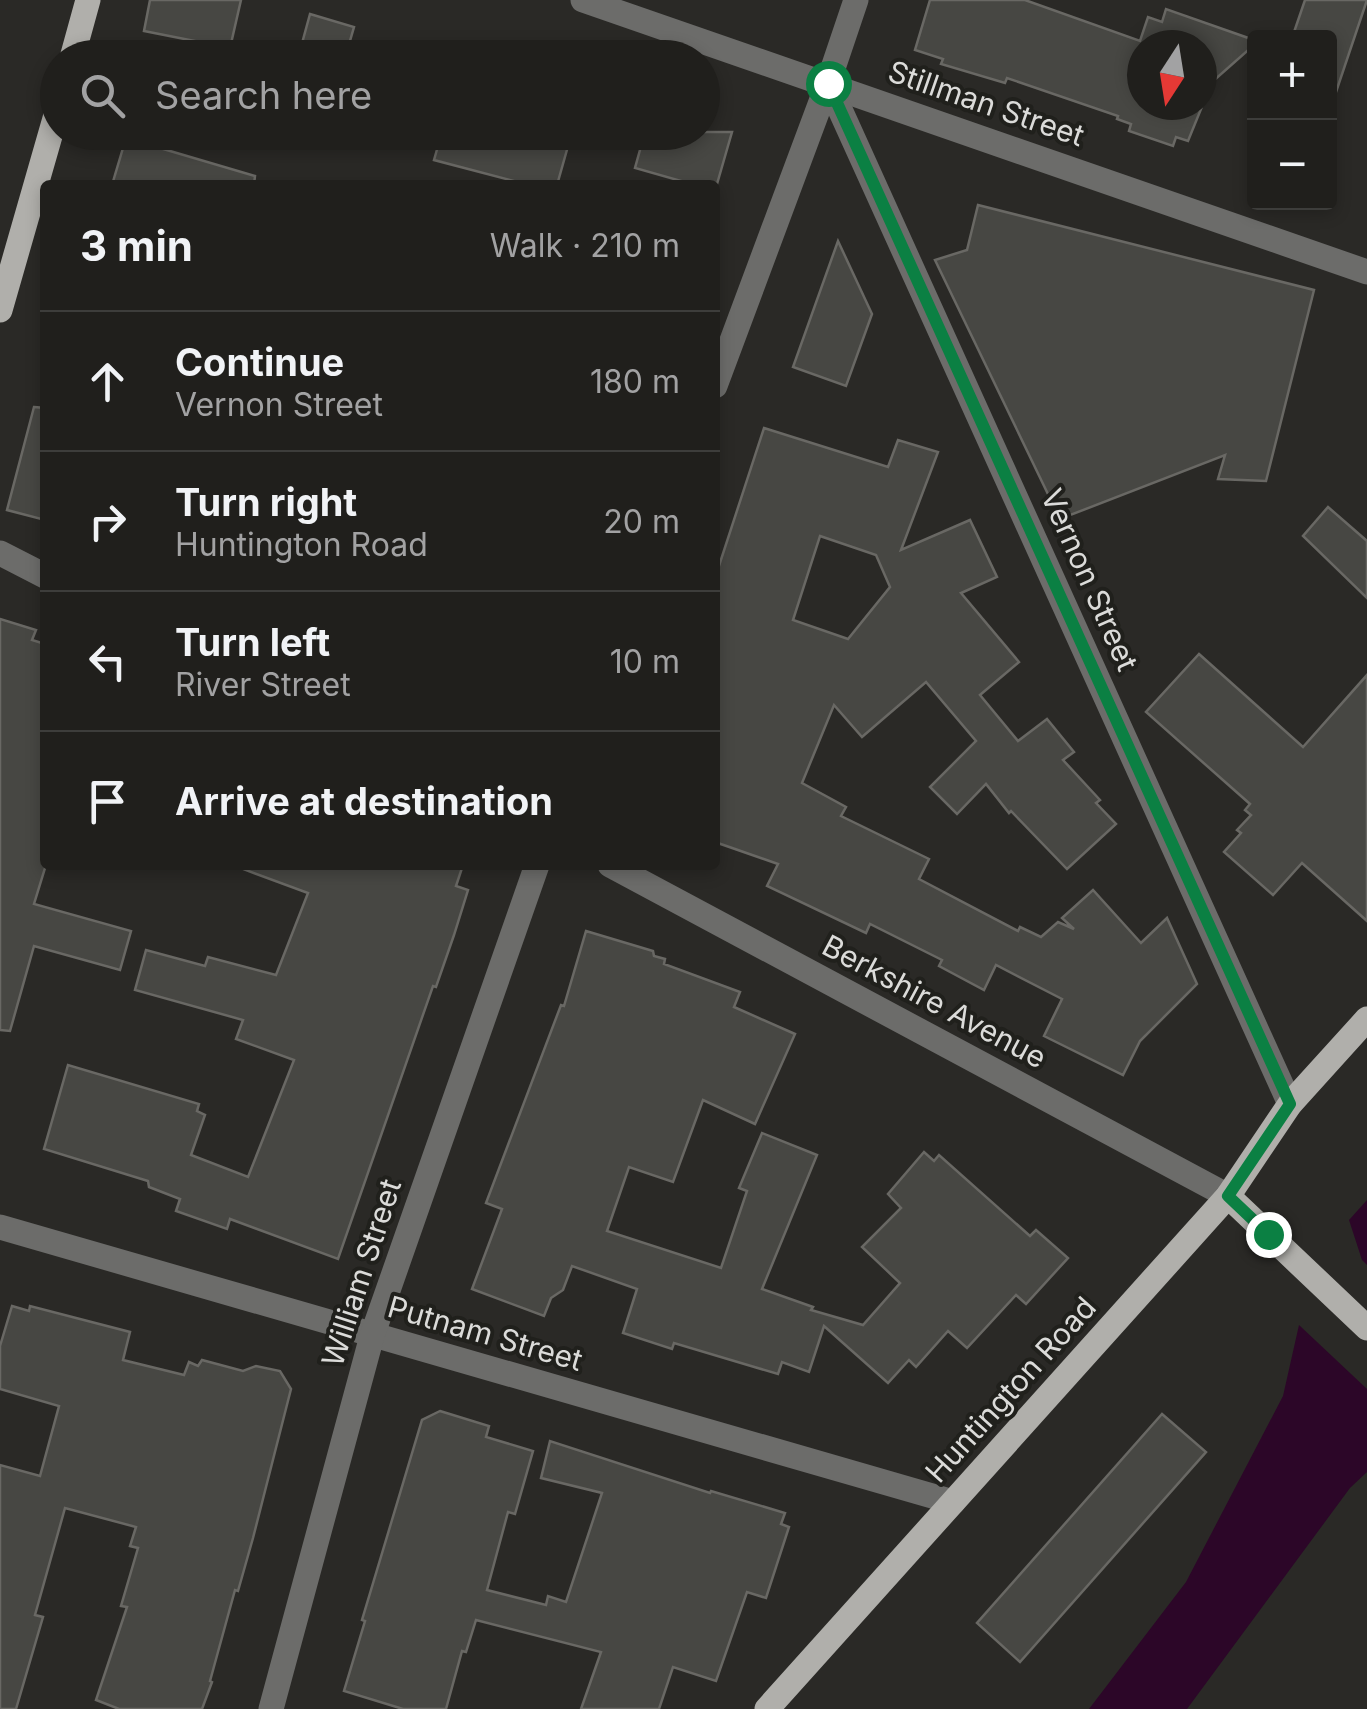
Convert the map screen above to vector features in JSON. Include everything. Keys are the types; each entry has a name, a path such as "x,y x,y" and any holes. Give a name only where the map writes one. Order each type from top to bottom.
{"main road":[{"path":"77,40 88,0"},
{"path":"0,310 46,150"},
{"name":"Huntington Road","path":"767,1709 1228,1196 1290,1104 1367,1019"},
{"path":"1228,1196 1367,1328"}],"street":[{"name":"Stillman Street","path":"583,0 701,40"},
{"path":"720,373 856,0"},
{"name":"Stillman Street","path":"720,46 1366,269"},
{"name":"Vernon Street","path":"828,83 1290,1104"},
{"path":"0,553 40,573"},
{"name":"William Street","path":"271,1709 372,1336 535,870"},
{"name":"Berkshire Avenue","path":"619,870 1228,1196"},
{"name":"Putnam Street","path":"0,1228 954,1502"}],"shaded area":[{"path":"1367,1200 1367,1265 1349,1220"},
{"path":"1299,1325 1367,1389 1367,1472 1350,1488 1187,1709 1089,1709 1186,1582 1283,1396"}],"building":[{"path":"150,0 241,0 232,40 190,40 144,31"},
{"path":"930,0 1025,0 1127,36 1127,120 1197,120 1188,141 1176,137 1173,146 1129,131 1131,124 1117,119 1118,116 1007,78 1005,83 941,64 943,59 915,50"},
{"path":"1305,0 1367,0 1337,89 1337,30 1295,30"},
{"path":"1166,9 1247,38 1247,51 1217,78 1217,30 1144,30 1148,17 1162,22"},
{"path":"310,14 354,27 350,40 303,40"},
{"path":"720,132 732,132 718,180 677,180 635,168 640,150 720,150"},
{"path":"122,150 167,150 255,176 255,180 113,180"},
{"path":"437,150 567,150 558,180 510,180 434,160"},
{"path":"978,205 1314,290 1266,481 1218,479 1225,455 1060,519 935,260 967,250"},
{"path":"838,241 872,314 846,386 793,367"},
{"path":"34,407 40,408 40,519 7,510"},
{"path":"764,428 888,467 898,440 938,452 901,550 970,520 997,577 961,593 1019,662 980,695 1018,741 1047,719 1074,752 1063,760 1116,824 1067,869 1009,813 986,784 957,814 930,787 976,741 926,682 862,737 834,705 802,783 846,807 841,816 929,859 919,879 1018,931 1020,927 1041,937 1058,922 1074,929 1062,918 1093,890 1141,943 1167,918 1197,984 1140,1041 1123,1075 1044,1036 1062,999 996,965 984,990 939,966 942,960 870,924 866,933 767,886 778,864 720,844 720,563","holes":["820,536 876,555 890,587 848,639 793,620"]},
{"path":"1328,507 1367,541 1367,598 1303,536"},
{"path":"0,619 36,630 32,640 40,642 40,870 44,870 34,904 131,931 120,970 34,946 10,1031 0,1030"},
{"path":"1199,654 1303,747 1367,675 1367,921 1302,863 1273,895 1224,852 1251,815 1245,810 1250,804 1146,712"},
{"path":"246,870 461,870 456,886 468,890 338,1259 230,1219 227,1229 176,1211 180,1199 149,1187 148,1181 44,1149 68,1065 199,1104 197,1111 205,1115 191,1155 248,1177 294,1060 236,1039 243,1020 135,990 146,950 205,966 208,957 276,975 308,893"},
{"path":"586,931 653,951 654,956 665,959 664,964 740,992 734,1007 795,1034 755,1124 703,1100 673,1182 629,1167 607,1231 721,1268 747,1191 739,1188 762,1133 817,1155 762,1289 813,1307 811,1310 863,1325 900,1283 862,1247 901,1208 888,1194 924,1152 934,1161 939,1155 1030,1236 1036,1230 1068,1258 1026,1304 1016,1295 967,1348 948,1331 916,1367 909,1360 888,1383 824,1326 809,1372 782,1362 778,1374 674,1343 672,1349 623,1333 637,1289 572,1266 563,1290 551,1298 544,1316 472,1289 502,1209 486,1203 561,1005 564,1006"},
{"path":"12,1306 29,1311 30,1306 130,1332 123,1360 184,1375 189,1362 198,1366 202,1360 243,1371 256,1366 280,1371 291,1389 253,1538 202,1709 119,1709 96,1700 127,1607 121,1606 138,1548 130,1546 136,1527 65,1508 35,1615 43,1617 16,1709 0,1709 0,1465 40,1476 59,1406 0,1389 0,1346"},
{"path":"440,1411 489,1426 486,1437 533,1451 515,1514 508,1512 487,1590 546,1605 548,1596 566,1602 602,1493 541,1478 550,1441 785,1513 781,1524 789,1527 766,1598 747,1592 716,1681 673,1667 659,1709 581,1709 601,1652 476,1620 466,1652 462,1651 446,1709 403,1709 344,1691 422,1420"},
{"path":"1162,1414 1206,1452 1020,1662 977,1623"}],"route":[{"path":"828,83 1290,1104 1228,1196 1268,1234"}]}
